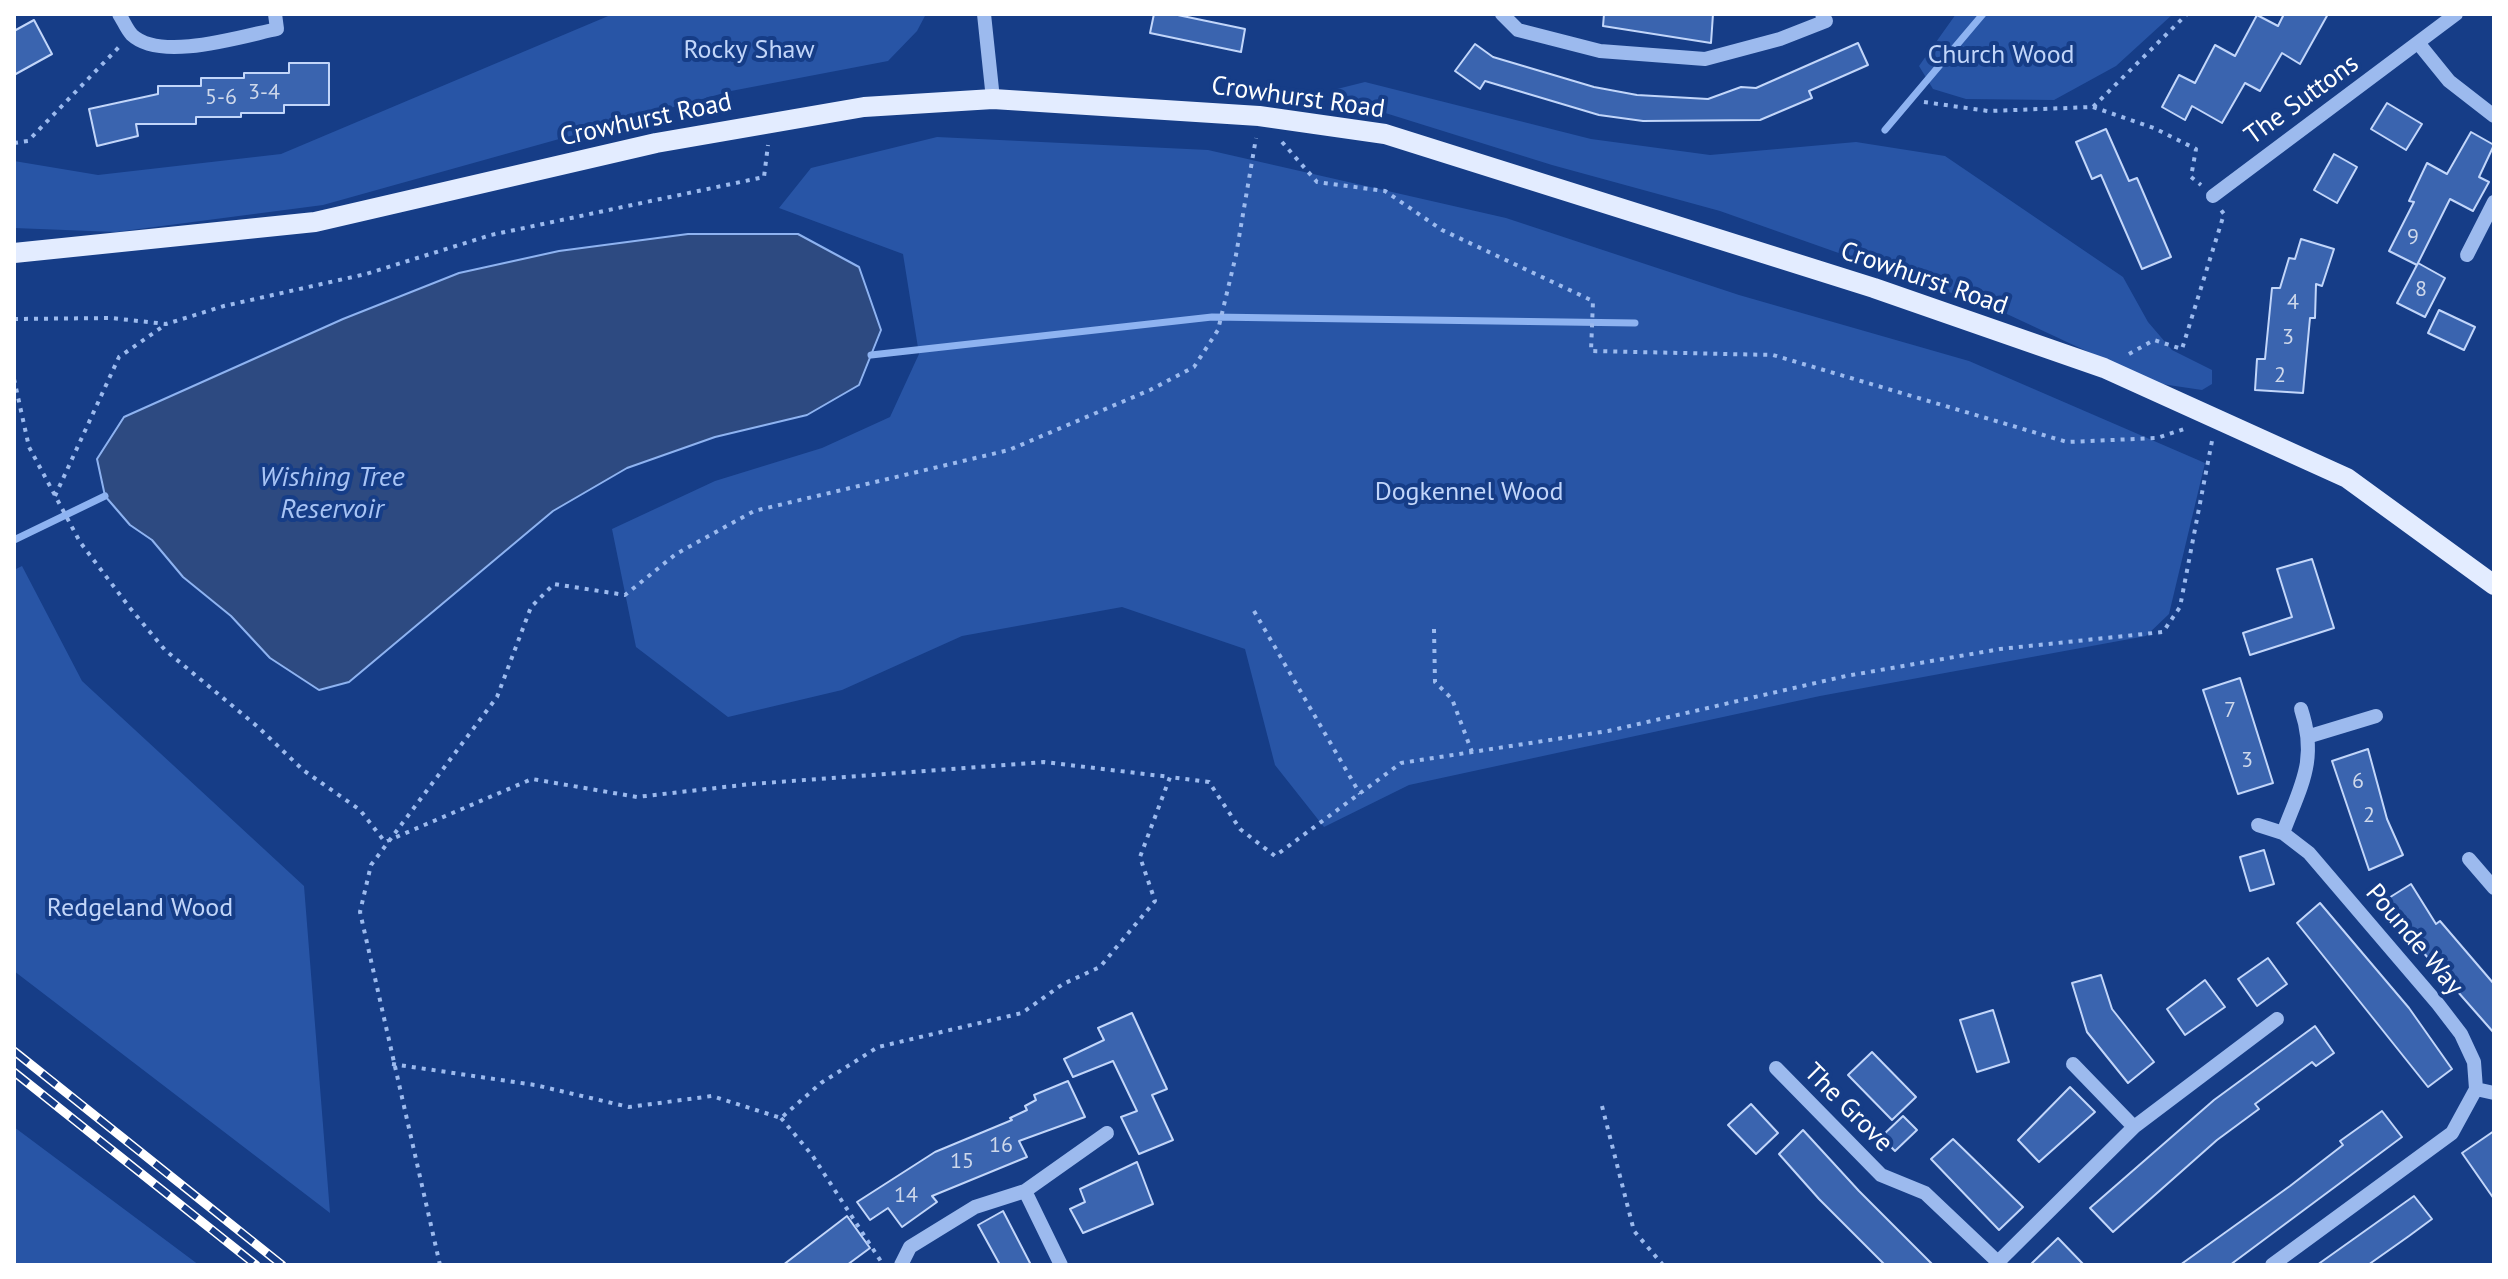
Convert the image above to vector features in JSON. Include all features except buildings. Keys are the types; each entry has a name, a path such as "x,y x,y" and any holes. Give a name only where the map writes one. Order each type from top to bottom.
{"main road":[{"name":"Crowhurst Road","path":"14,253 315,222 505,176 771,121 864,107 993,99 1259,116 1385,134 1874,288 2104,368 2347,478 2494,585"}],"street":[{"path":"119,14 132,34 145,43 188,47 277,29 275,14"},
{"path":"984,14 993,99"},
{"path":"1502,14 1518,30 1600,51 1705,59 1780,39 1826,21 1822,14"},
{"name":"The Suttons","path":"2213,196 2456,14"},
{"path":"2419,44 2449,81 2494,116"},
{"path":"2467,255 2494,202"},
{"path":"2283,833 2310,763 2310,736 2301,709"},
{"path":"2310,736 2376,716"},
{"name":"Pounde Way","path":"2258,825 2283,833 2309,853 2461,1034 2474,1062 2476,1089"},
{"path":"2469,859 2494,888"},
{"path":"2000,1263 2134,1127 2277,1019"},
{"path":"2073,1064 2134,1127"},
{"name":"The Grove","path":"1776,1068 1881,1175 1925,1193 2000,1263"},
{"path":"2272,1265 2452,1133 2476,1089 2494,1093"},
{"path":"901,1265 910,1247 975,1207 1025,1191 1107,1133"},
{"path":"1025,1191 1061,1265"}],"path":[{"path":"2093,107 2187,14"},
{"path":"14,143 28,141 132,34"},
{"path":"1924,102 1988,111 2093,107 2154,128 2196,149 2191,177 2213,196 2224,214 2182,349 2154,340 2104,368"},
{"path":"440,1265 360,912 371,865 385,842 437,782 497,697 531,607 554,584 625,595 676,554 754,511 1009,450 1150,390 1194,367 1220,322 1259,116"},
{"path":"385,842 532,779 637,797 751,784 1044,762 1209,782 1240,829 1275,856 1401,763 1608,731 1846,676 2000,649 2163,632 2180,607 2216,419 2157,438 2067,442 1773,355 1591,351 1593,301 1442,230 1385,191 1317,182 1259,116"},
{"path":"55,496 119,357 166,324 224,306 366,274 491,235 764,177 771,121"},
{"path":"14,319 111,318 166,324"},
{"path":"14,379 29,447 80,542 165,650 258,727 303,770 360,810 385,842"},
{"path":"1254,611 1360,794"},
{"path":"1434,629 1435,682 1452,699 1472,752"},
{"path":"781,1118 821,1083 878,1047 1022,1013 1063,984 1100,967 1155,901 1140,857 1170,777"},
{"path":"392,1064 535,1085 629,1107 712,1096 781,1118 812,1155 883,1265"},
{"path":"1602,1106 1634,1231 1663,1265"}],"green space":[{"name":"Rocky Shaw","path":"613,14 926,14 917,31 888,61 731,91 323,205 116,232 14,228 14,161 98,175 281,154"},
{"name":"Church Wood","path":"1956,14 2173,14 2116,66 2054,100 1966,99 1933,89 1919,66"},
{"path":"1365,82 1591,139 1710,155 1856,142 1945,156 2123,277 2148,322 2172,350 2212,370 2212,384 2202,390 2155,383 1994,308 1720,211 1552,165 1334,97 1333,90"},
{"name":"Dogkennel Wood","path":"937,137 1208,150 1506,218 1739,295 1969,361 2205,463 2169,614 2146,636 1820,696 1409,785 1324,827 1275,765 1245,649 1122,607 962,636 842,690 728,717 636,647 612,529 715,481 822,448 890,417 919,354 903,254 779,208 811,168"},
{"name":"Redgeland Wood","path":"22,566 82,681 304,886 330,1213 14,971 14,570"},
{"path":"14,1127 199,1265 14,1265"}],"water":[{"name":"Wishing Tree Reservoir","path":"688,234 798,234 859,267 881,330 859,385 807,415 715,437 627,468 553,511 349,682 319,690 270,658 231,616 183,577 152,540 130,525 105,496 97,459 124,417 343,319 459,273 559,251"}],"waterway":[{"path":"1885,130 1983,14"},
{"path":"871,355 1212,317 1635,323"},
{"path":"14,540 105,496"}],"railway":[{"path":"14,1051 282,1265"},
{"path":"14,1072 256,1265"}]}
